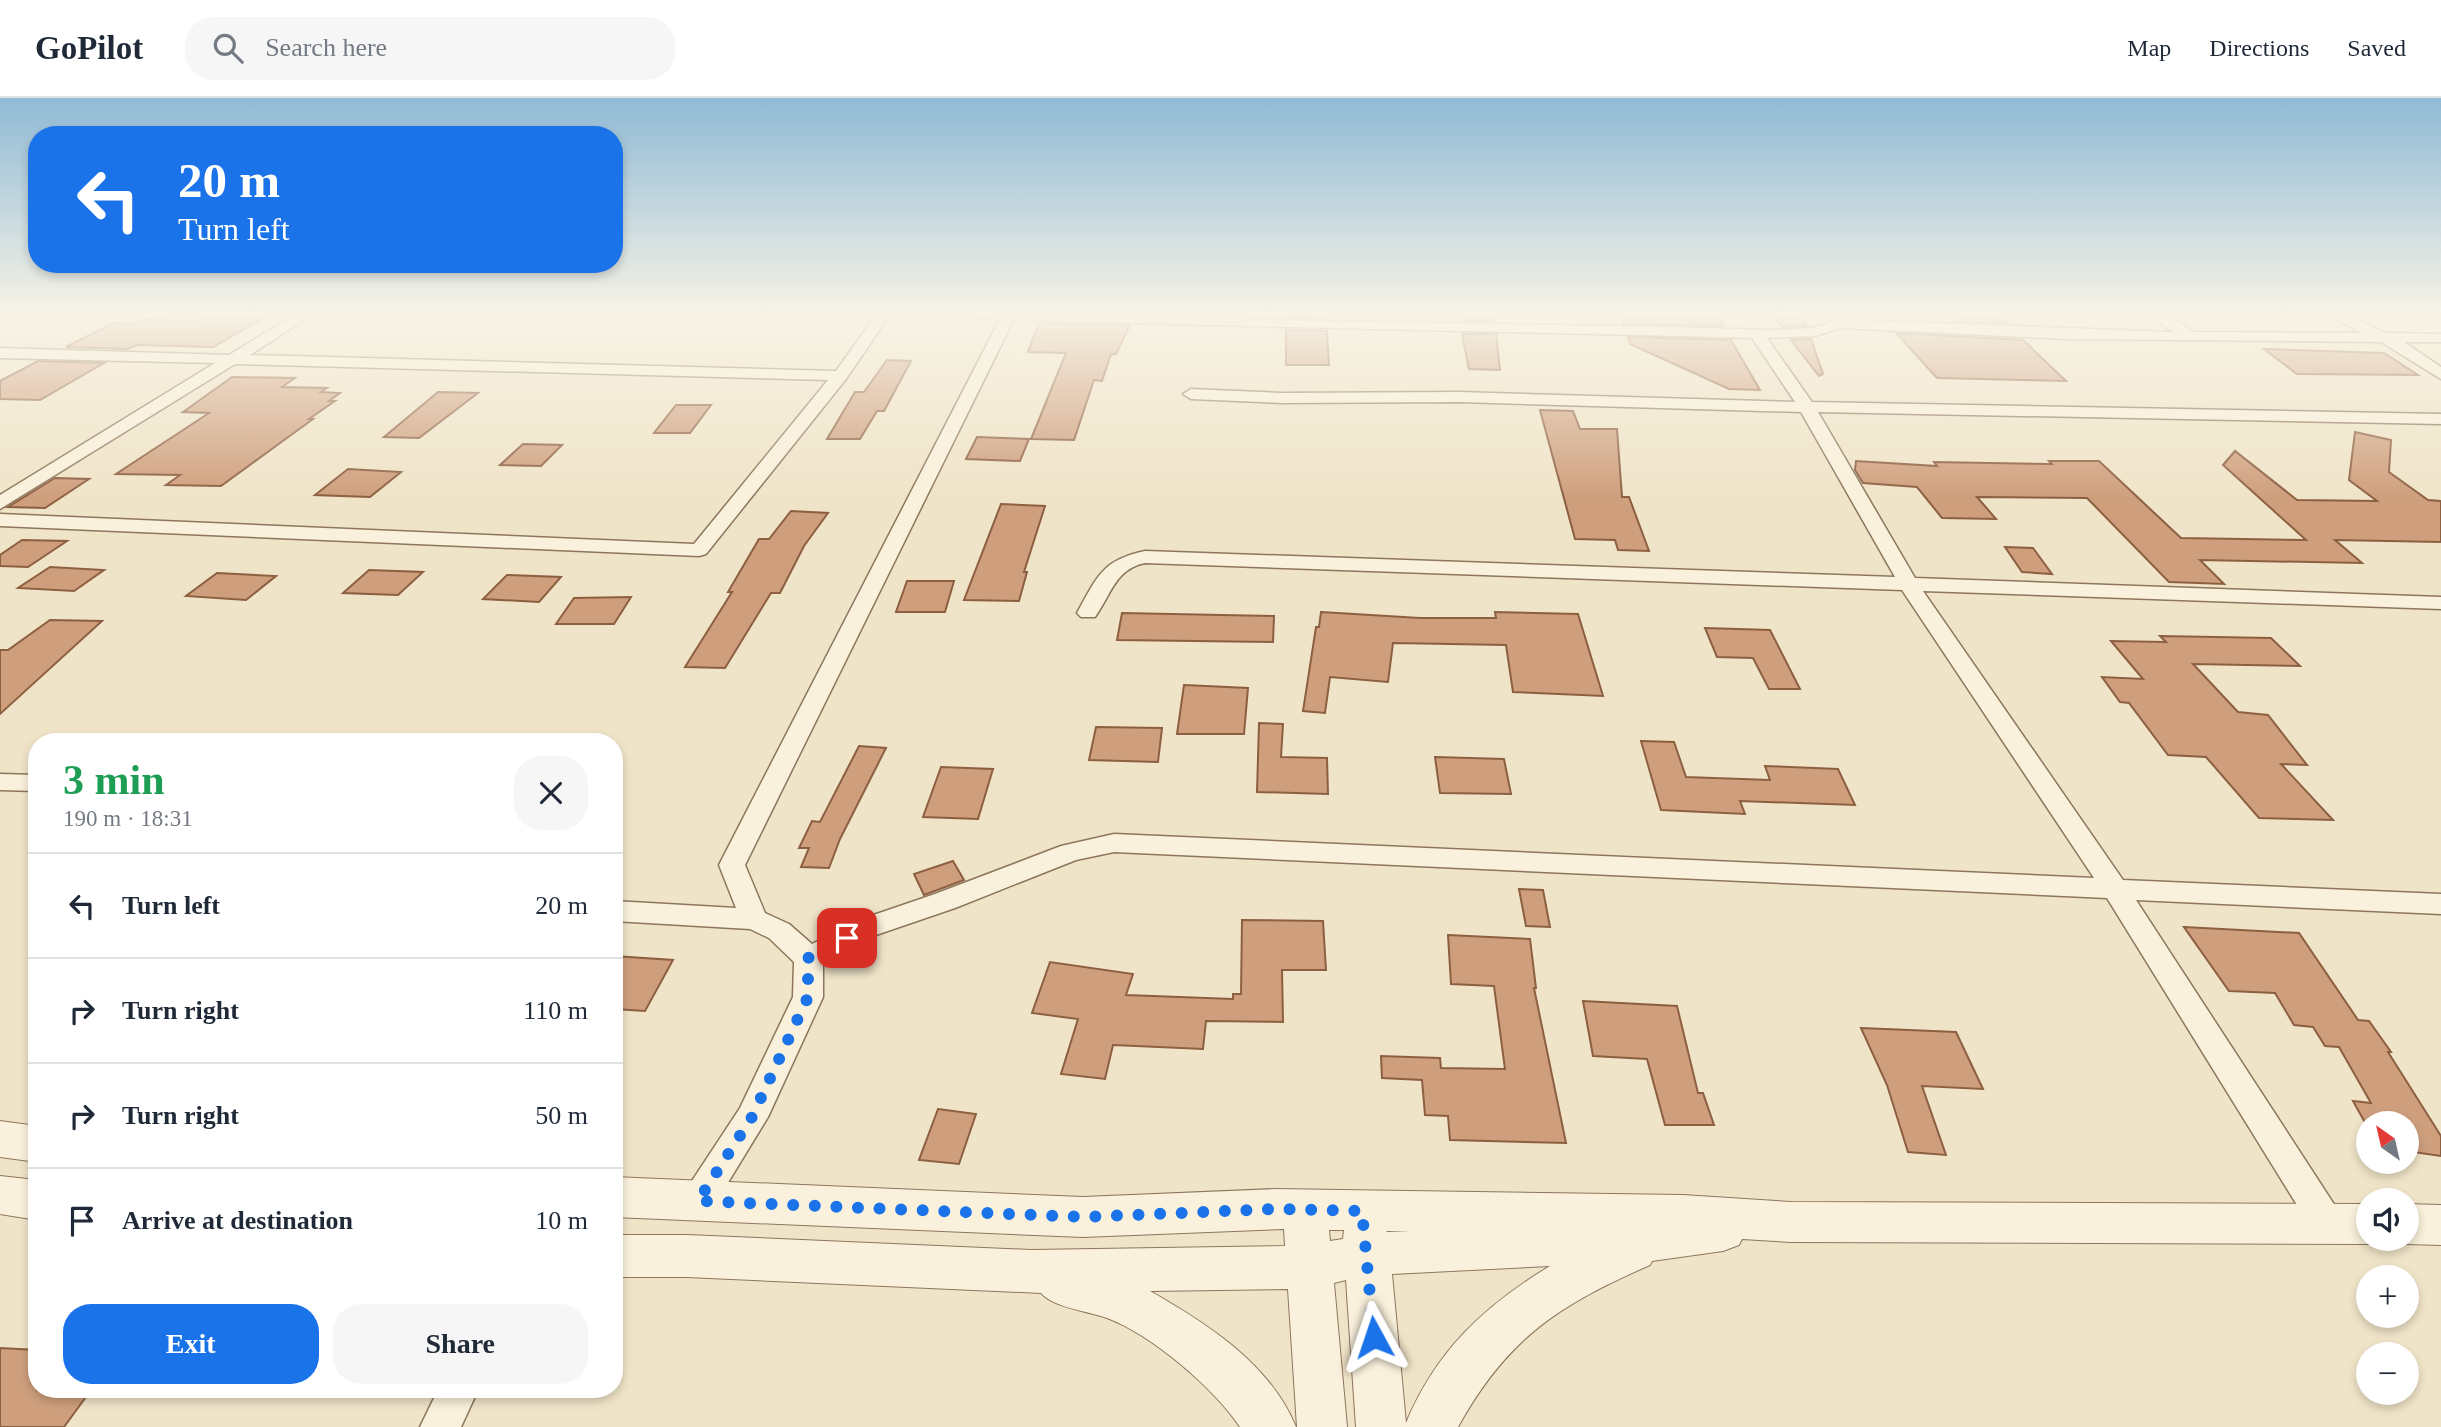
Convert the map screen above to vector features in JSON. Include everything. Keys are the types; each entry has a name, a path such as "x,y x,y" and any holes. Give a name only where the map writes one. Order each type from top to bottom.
{"street":[{"path":"0,503 207,374"},
{"path":"760,374 841,376"},
{"path":"754,919 732,865 981,374"},
{"path":"1784,374 1807,407 1909,585 2347,1223"},
{"path":"0,520 699,550 841,376"},
{"path":"1191,394 1282,398 1485,398 2441,419"},
{"path":"1088,613 1113,569 1125,559 1145,557 2441,604"},
{"path":"0,782 28,783"},
{"path":"808,958 866,928 946,901 1070,852 1114,844 2441,904"},
{"path":"623,912 754,919 779,931 808,958 808,997 752,1117 698,1201"},
{"path":"0,1139 28,1143"},
{"path":"0,1195 28,1199"},
{"path":"623,1197 1083,1217 1305,1210 1365,1233 1654,1240 1791,1222"},
{"path":"1305,1210 1322,1427"},
{"path":"623,1256 700,1257 1031,1272 1311,1267 1365,1233 1683,1215 1791,1222 2347,1223"},
{"path":"2419,1224 2441,1225"},
{"path":"1365,1233 1381,1427"},
{"path":"1430,1427 1461,1373 1500,1328 1538,1298 1576,1275 1654,1240"},
{"path":"1031,1272 1121,1300 1185,1337 1246,1392 1271,1427"},
{"path":"440,1427 455,1398"}],"building":[{"path":"13,374 85,374 40,400 0,399 0,381"},
{"path":"877,374 904,374 884,411 877,411 860,439 827,439 855,392 864,392"},
{"path":"1057,374 1104,374 1102,381 1094,380 1074,440 1031,439"},
{"path":"1696,374 1751,374 1760,390 1729,389"},
{"path":"1933,374 2059,374 2066,381 1937,378"},
{"path":"2299,374 2416,374 2418,375"},
{"path":"232,377 295,378 282,387 327,388 321,392 340,393 329,401 335,401 309,419 313,419 221,486 166,485 180,475 116,474 209,413 183,412"},
{"path":"438,392 478,393 419,438 384,437"},
{"path":"676,405 711,405 690,433 654,433"},
{"path":"1540,410 1573,411 1580,429 1617,429 1622,497 1629,497 1649,551 1618,550 1615,540 1575,539"},
{"path":"2355,432 2391,440 2389,472 2428,500 2441,501 2441,542 2335,540 2362,563 2200,560 2224,584 2169,582 2087,498 1977,497 1996,519 1942,518 1917,487 1863,483 1855,470 1856,461 1937,466 1934,462 2052,464 2049,461 2099,461 2181,538 2306,540 2223,465 2235,451 2297,500 2377,501 2349,480"},
{"path":"977,437 1029,439 1020,461 966,459"},
{"path":"523,444 562,445 541,466 500,465"},
{"path":"348,469 401,472 370,497 315,495"},
{"path":"55,478 89,479 45,508 8,507"},
{"path":"1001,504 1045,506 1024,572 1027,572 1019,601 964,600"},
{"path":"791,511 828,513 804,546 780,593 771,593 725,668 685,667 732,592 728,592 759,539 769,539"},
{"path":"22,540 67,541 28,567 0,566 0,555"},
{"path":"2005,547 2033,548 2052,574 2022,572"},
{"path":"50,567 104,570 74,591 18,588"},
{"path":"369,570 423,572 398,595 343,593"},
{"path":"217,573 276,576 246,600 186,596"},
{"path":"507,575 561,577 539,602 483,599"},
{"path":"907,581 954,581 945,612 896,612"},
{"path":"631,597 614,624 556,624 574,598"},
{"path":"1321,612 1420,618 1496,618 1495,612 1578,614 1603,696 1513,692 1506,645 1393,643 1388,682 1330,677 1325,713 1303,711 1316,627 1319,627"},
{"path":"1122,613 1274,616 1273,642 1117,640"},
{"path":"50,620 102,621 0,714 0,650 8,650"},
{"path":"1705,628 1770,630 1800,689 1769,689 1753,658 1717,657"},
{"path":"2160,636 2271,638 2300,666 2193,664 2238,712 2268,715 2307,765 2281,764 2333,820 2259,818 2206,757 2168,755 2129,703 2120,702 2102,677 2143,679 2111,641 2166,642"},
{"path":"1184,685 1248,688 1244,734 1177,734"},
{"path":"1259,723 1283,724 1281,757 1327,758 1328,794 1257,792"},
{"path":"1096,727 1162,728 1158,762 1089,760"},
{"path":"1641,741 1674,742 1686,777 1770,780 1765,766 1838,769 1855,805 1740,801 1745,814 1661,810"},
{"path":"859,746 886,748 840,839 829,868 801,867 809,848 799,848 812,821 820,822"},
{"path":"1435,757 1504,759 1511,794 1440,793"},
{"path":"941,767 993,769 978,819 923,817"},
{"path":"953,861 964,880 924,895 914,874"},
{"path":"1519,889 1543,890 1550,927 1526,926"},
{"path":"1242,920 1323,921 1326,970 1282,970 1283,1022 1206,1021 1203,1049 1113,1045 1105,1079 1061,1074 1078,1019 1032,1013 1050,962 1133,974 1126,995 1233,999 1233,994 1241,994"},
{"path":"2184,927 2299,933 2358,1020 2369,1021 2391,1052 2388,1052 2441,1136 2441,1156 2419,1153 2419,1111 2359,1111 2353,1101 2371,1103 2339,1047 2325,1046 2313,1027 2294,1025 2275,993 2229,991"},
{"path":"1448,935 1530,939 1534,988 1566,1143 1450,1140 1448,1116 1425,1115 1422,1080 1382,1078 1381,1056 1440,1058 1441,1068 1505,1069 1494,986 1451,984"},
{"path":"623,957 673,960 645,1011 623,1010"},
{"path":"1583,1001 1677,1006 1698,1093 1703,1093 1714,1125 1665,1125 1647,1059 1593,1056"},
{"path":"1861,1028 1956,1032 1983,1089 1922,1086 1946,1155 1908,1152 1887,1085"},
{"path":"938,1109 976,1114 959,1164 919,1160"},
{"path":"0,1348 28,1350 28,1398 85,1398 64,1427 0,1427"}],"route":[{"path":"847,938 808,958 808,997 752,1117 698,1201 1083,1217 1275,1209 1362,1211 1374,1337"}]}
